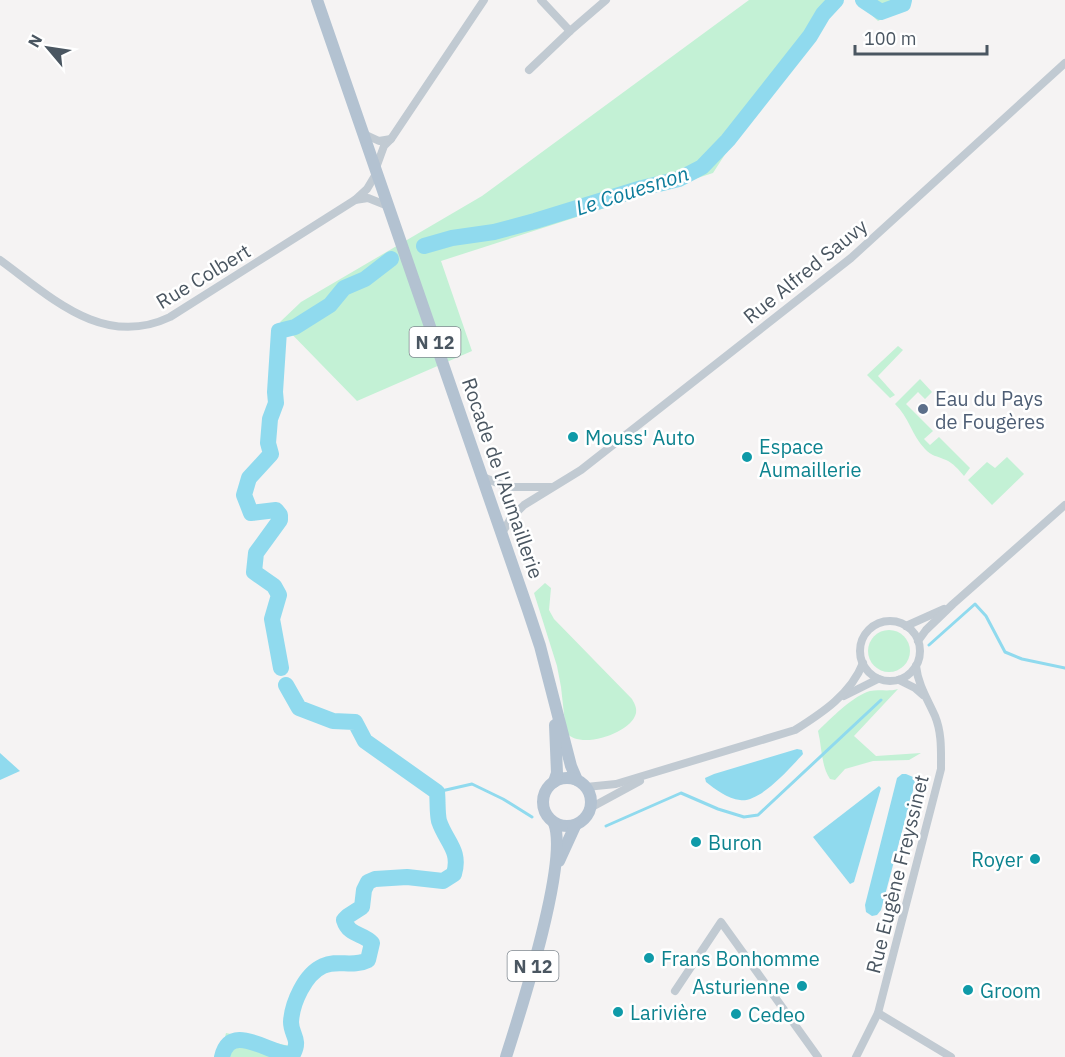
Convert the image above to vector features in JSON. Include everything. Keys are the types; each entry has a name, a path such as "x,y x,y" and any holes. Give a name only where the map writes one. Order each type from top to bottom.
{"main road":[{"name":"Rocade de l'Aumaillerie","path":"317,0 502,533 537,637 571,766 581,783"},
{"name":"Rocade de l'Aumaillerie","path":"553,697 557,765 554,782"},
{"path":"565,778 581,783 590,793 592,807 588,815 576,826 561,826 554,823 544,811 544,794 554,782 565,778"},
{"name":"N 12","path":"506,1057 527,993 554,873 556,842 554,823"},
{"name":"N 12","path":"554,873 576,826"}],"street":[{"name":"Rue Colbert","path":"0,260 73,312 90,320 107,325 137,327 157,323 170,317 355,200 367,189 384,146 391,139 484,0"},
{"path":"541,0 570,31"},
{"path":"529,70 606,0"},
{"name":"Rue Alfred Sauvy","path":"502,533 511,518 524,505 581,470 850,258 1065,63"},
{"path":"364,134 379,141 391,139"},
{"path":"355,200 368,198 388,206"},
{"path":"483,477 507,487 552,487"},
{"path":"918,641 953,604 1065,506"},
{"path":"906,626 918,641 920,654 916,666 906,677 899,680 878,678 863,663 861,646 870,629 888,622 906,626 953,604"},
{"path":"581,783 616,784 795,730 838,699 854,682 863,663"},
{"name":"Rue Eugène Freyssinet","path":"856,1057 878,1013 940,769 942,748 939,728 925,696 916,666"},
{"path":"838,699 878,678"},
{"path":"899,680 925,696"},
{"path":"592,807 649,775"},
{"path":"675,991 721,922 818,1057"},
{"path":"878,1013 951,1057"}],"green space":[{"path":"749,0 837,0 825,21 808,26 713,173 441,261 472,351 357,401 280,322 301,302 482,196"},
{"path":"856,0 909,0 908,5 878,21"},
{"path":"898,346 903,350 878,376 895,395 890,398 867,375"},
{"path":"920,379 932,392 925,399 918,392 906,404 933,431 924,439 930,445 939,437 970,468 964,476 951,463 932,455 925,449 895,404"},
{"path":"1007,457 1024,474 992,505 968,480 987,462 995,468"},
{"path":"545,583 551,588 549,610 554,619 632,699 636,713 625,727 616,733 593,740 582,740 566,732 557,666 534,593"},
{"path":"889,630 904,636 910,651 904,666 889,672 874,666 868,651 874,636"},
{"path":"898,689 854,736 876,756 921,753 909,760 873,761 845,769 835,780 830,779 823,762 818,731 843,708 864,693 873,690"},
{"path":"226,1033 290,1046 294,1057 220,1057"}],"water":[{"path":"797,749 802,750 803,754 790,768 765,790 748,799 731,798 706,782 705,778 714,774"},
{"path":"0,753 20,771 0,780"},
{"path":"902,774 913,777 915,783 881,910 877,915 872,916 866,912 865,905 897,778"},
{"path":"879,786 881,788 854,882 850,884 813,837"}],"waterway":[{"name":"Le Couesnon","path":"424,246 535,221 679,179 702,167 728,140 836,0"},
{"name":"Le Couesnon","path":"863,0 881,12 903,4 904,0"},
{"name":"Le Couesnon","path":"281,668 272,619 279,595 274,586 254,572 256,553 280,520 280,515 276,510 251,513 244,495 249,478 271,454 268,443 270,419 276,403 279,331 295,327 330,305 344,288 365,279 391,259"},
{"path":"929,645 975,604 986,616 1005,652 1022,659 1065,668"},
{"name":"Le Couesnon","path":"222,1057 227,1046 234,1041 243,1040 293,1054 296,1044 291,1026 292,1014 305,982 323,966 368,960 372,943 349,929 344,920 362,907 364,890 368,882 375,879 407,877 443,881 454,874 456,866 452,846 439,821 437,792 365,741 355,722 333,721 299,708 286,685"},
{"path":"606,826 681,793 744,817 758,815 881,700"},
{"path":"437,792 472,784 532,817"}],"place":[{"name":"Eau du Pays de Fougères","path":"923,409"},
{"name":"Mouss' Auto","path":"573,437"},
{"name":"Espace Aumaillerie","path":"747,457"},
{"name":"Buron","path":"696,842"},
{"name":"Royer","path":"1035,859"},
{"name":"Frans Bonhomme","path":"649,958"},
{"name":"Asturienne","path":"802,986"},
{"name":"Groom","path":"968,990"},
{"name":"Larivière","path":"618,1012"},
{"name":"Cedeo","path":"736,1014"}]}
